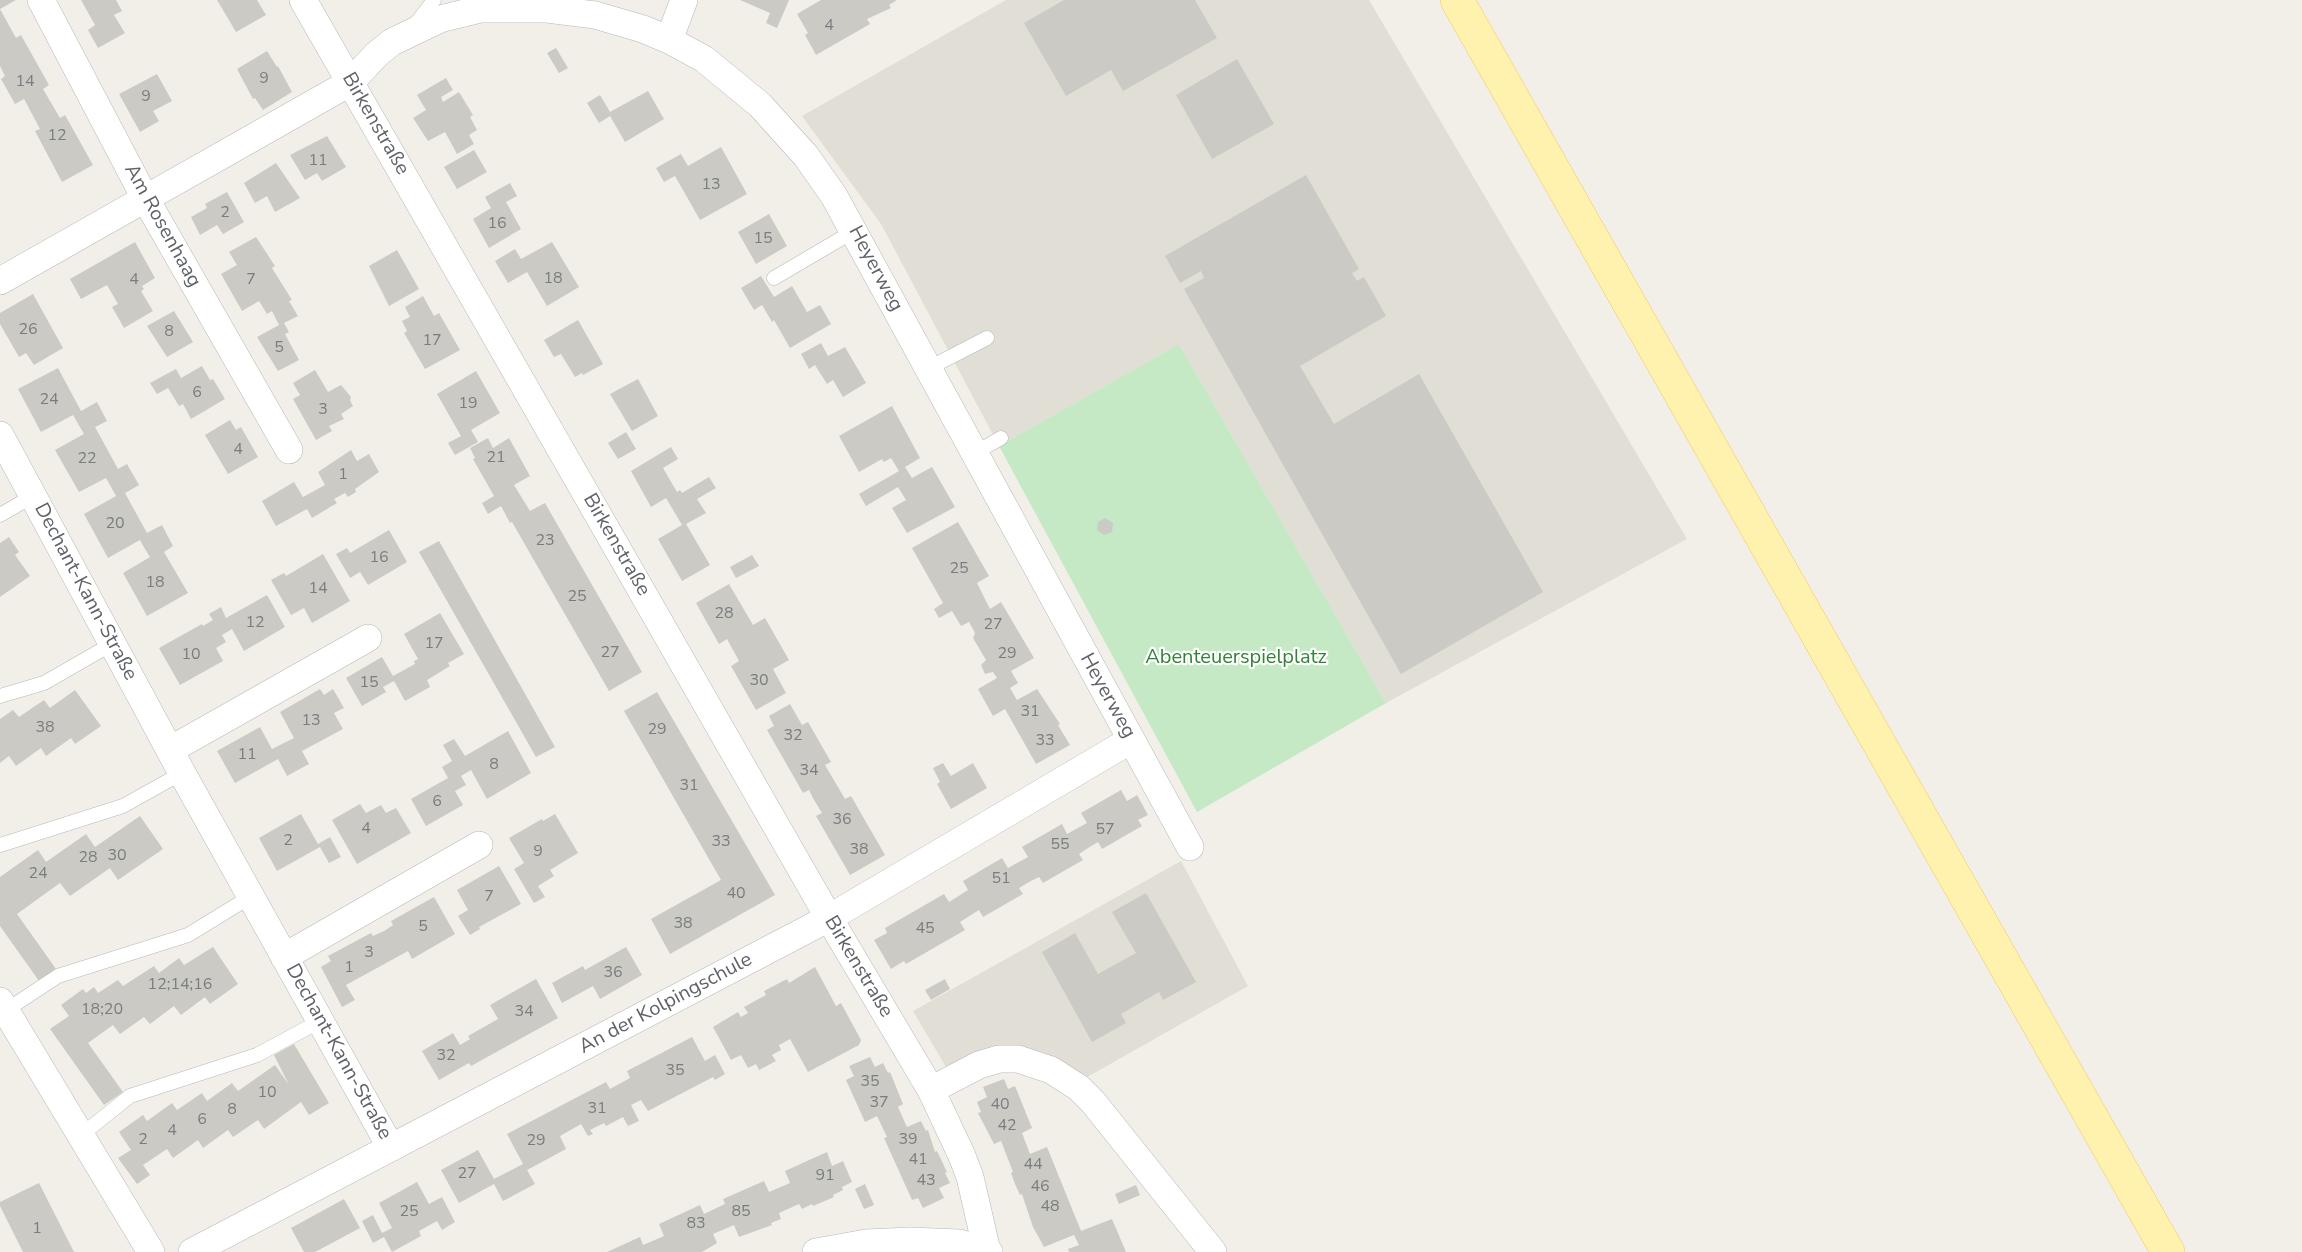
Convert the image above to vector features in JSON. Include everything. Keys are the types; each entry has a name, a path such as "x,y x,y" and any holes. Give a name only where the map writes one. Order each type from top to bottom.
{"main road":[{"path":"1457,0 2168,1252"}],"street":[{"name":"Am Rosenhaag","path":"41,0 145,198 289,450"},
{"name":"Birkenstraße","path":"303,0 829,918 931,1090 963,1156 988,1252"},
{"path":"669,40 684,0"},
{"name":"Heyerweg","path":"0,281 351,82 376,55 409,32 440,19 481,9 547,9 595,15 669,40 710,63 774,120 819,174 854,231 1190,847"},
{"name":"Dechant-Kann-Straße","path":"0,435 250,897 391,1148"},
{"path":"176,762 368,638"},
{"name":"An der Kolpingschule","path":"192,1252 829,918 1131,741"},
{"name":"Dechant-Kann-Straße","path":"284,957 479,845"},
{"path":"3,1006 151,1252"},
{"path":"931,1090 979,1065 999,1059 1018,1059 1052,1070 1079,1088 1093,1102 1214,1252"},
{"path":"816,1252 866,1243 910,1241 958,1243 988,1252"}],"lane":[{"path":"409,32 434,0"},
{"path":"774,278 854,231"},
{"path":"929,368 987,338"},
{"path":"975,453 1001,438"},
{"path":"0,514 33,496"},
{"path":"0,696 44,683 112,644"},
{"path":"0,845 123,806 176,762"},
{"path":"3,1006 58,976 188,935 250,897"},
{"path":"80,1136 130,1096 257,1055 320,1021"}],"shaded area":[{"path":"1006,0 1369,0 1687,539 1386,703 1179,344 999,446 881,224 802,116"},
{"path":"1181,861 1248,986 1082,1080 1015,1049 979,1051 946,1067 913,1011"}],"green space":[{"name":"Abenteuerspielplatz","path":"1179,344 1386,703 1197,812 999,446"}],"building":[{"path":"0,0 16,0 0,9"},
{"path":"81,0 116,0 122,11 114,15 125,33 98,48 88,30 95,25"},
{"path":"217,0 257,0 266,15 236,32"},
{"path":"740,0 789,0 777,28 766,23 770,13"},
{"path":"821,0 897,0 889,5 891,8 867,19 870,24 816,55 805,35 808,33 797,14"},
{"path":"1064,0 1195,0 1217,38 1123,91 1111,70 1066,96 1024,23"},
{"path":"0,9 16,38 21,35 49,85 43,89 60,118 65,115 93,165 62,182 35,131 40,129 24,99 15,104 1,79 5,76 0,66"},
{"path":"556,48 568,68 559,73 547,53"},
{"path":"267,51 292,92 263,110 255,98 253,99 237,69"},
{"path":"1237,59 1274,124 1212,159 1176,95"},
{"path":"157,74 172,101 153,111 159,121 140,132 119,94"},
{"path":"446,78 453,90 441,97 443,102 459,92 473,115 470,117 477,130 469,135 474,144 457,154 445,132 428,141 413,118 426,110 417,95"},
{"path":"648,91 664,119 625,142 610,116 599,123 587,103 600,95 610,112"},
{"path":"327,136 346,167 322,181 317,173 305,180 290,155"},
{"path":"721,147 747,194 700,220 675,176 664,182 656,168 681,154 688,166"},
{"path":"474,150 487,172 457,189 444,167"},
{"path":"276,163 300,198 275,212 267,196 255,203 244,183"},
{"path":"1306,175 1359,269 1352,273 1357,281 1364,277 1386,316 1300,366 1334,424 1419,374 1543,592 1401,674 1184,289 1204,278 1201,271 1180,283 1165,256"},
{"path":"510,183 517,196 506,202 521,229 489,248 473,219 491,208 485,197"},
{"path":"227,192 244,222 223,234 217,225 200,235 191,217 207,208 205,204"},
{"path":"769,214 787,246 756,264 738,232"},
{"path":"256,237 275,266 272,268 292,300 289,301 298,316 284,323 289,332 285,334 299,360 278,371 257,337 279,325 272,311 267,314 259,301 242,311 221,274 237,265 229,252"},
{"path":"135,242 155,278 142,286 144,289 141,291 153,311 124,328 112,307 118,304 107,285 81,299 70,279"},
{"path":"552,242 579,287 547,306 527,272 508,283 495,261 515,249 521,259"},
{"path":"397,250 419,289 389,306 369,266"},
{"path":"761,276 774,297 792,286 807,312 820,305 831,324 790,348 774,320 772,322 762,305 754,310 741,288"},
{"path":"33,294 63,348 34,365 26,353 19,357 0,324 0,313"},
{"path":"423,296 434,316 439,313 460,350 425,369 404,333 407,331 402,321 410,317 405,307"},
{"path":"174,311 193,342 167,357 147,326"},
{"path":"578,320 603,364 575,377 561,354 554,357 544,340"},
{"path":"821,343 828,356 845,347 866,383 843,397 833,380 827,384 815,365 809,369 801,354"},
{"path":"202,366 225,399 191,419 183,404 179,406 168,388 157,394 150,383 176,369 181,378"},
{"path":"58,368 81,411 97,402 107,421 95,427 118,469 127,464 139,485 125,493 147,533 162,525 173,546 164,552 188,593 147,616 123,573 150,557 140,540 108,558 84,514 116,496 106,478 79,492 55,450 84,434 73,415 41,432 18,389"},
{"path":"315,370 328,392 341,385 351,397 353,406 341,414 344,419 329,426 332,431 316,440 293,399 300,395 293,383"},
{"path":"476,371 500,413 471,430 478,442 455,455 448,443 461,436 437,394"},
{"path":"638,379 658,416 632,431 610,394"},
{"path":"892,406 920,458 905,467 912,478 932,467 955,507 907,533 892,508 906,500 898,487 866,506 859,494 899,471 891,458 884,462 882,459 859,472 839,436"},
{"path":"230,420 236,430 241,427 258,457 228,474 205,435"},
{"path":"626,432 636,449 618,459 608,443"},
{"path":"488,438 493,448 509,438 530,476 514,485 530,511 545,503 642,672 609,691 512,522 510,523 501,506 488,514 482,503 494,496 473,459 475,458 470,448"},
{"path":"671,447 678,459 663,468 677,492 680,490 682,493 709,477 716,488 697,499 706,513 686,524 710,565 682,581 658,539 682,525 666,498 651,507 631,471"},
{"path":"351,450 357,461 369,454 379,472 355,489 356,492 348,497 345,493 334,499 337,503 312,518 307,509 276,526 262,501 294,482 303,497 325,485 318,472"},
{"path":"1105,518 1113,523 1112,532 1104,535 1097,530 1098,522"},
{"path":"958,522 989,576 977,583 990,609 1001,602 1034,658 1011,671 1018,683 1010,688 1017,700 1037,689 1060,724 1058,725 1070,745 1036,764 1005,709 993,716 978,689 997,678 993,672 985,674 981,665 986,660 973,638 975,633 969,622 961,626 952,611 939,618 934,609 943,603 912,548"},
{"path":"389,530 407,562 368,585 360,572 350,578 336,554 347,548 350,553"},
{"path":"9,537 19,552 15,555 30,576 0,597 0,543"},
{"path":"439,541 555,747 536,757 419,552"},
{"path":"323,554 350,601 312,623 304,608 291,615 271,580 284,573 286,576"},
{"path":"752,555 759,566 736,578 730,567"},
{"path":"729,584 753,625 765,618 789,660 773,669 786,693 756,710 731,666 739,661 727,639 719,644 696,603"},
{"path":"267,595 285,627 244,651 232,629 222,635 226,642 216,648 223,661 180,685 159,648 213,620 209,614 221,607 226,618"},
{"path":"440,613 464,654 448,663 450,666 427,680 430,687 405,701 394,681 383,687 386,692 362,706 346,678 382,657 393,676 415,664 414,661 418,659 404,634"},
{"path":"320,689 324,695 333,689 344,708 334,713 343,729 302,751 309,764 287,776 278,759 235,783 217,751 260,727 272,749 294,738 280,712"},
{"path":"75,690 101,726 75,744 71,738 46,756 41,748 16,766 9,756 0,763 0,719 13,710 19,717 44,700 50,708"},
{"path":"657,692 775,895 670,954 651,919 721,880 624,711"},
{"path":"790,704 802,725 808,722 831,762 825,765 845,799 851,796 885,855 850,875 816,816 822,813 809,790 803,793 767,730 774,726 769,716"},
{"path":"508,731 531,773 487,799 471,770 461,776 466,785 455,791 463,805 426,826 411,799 448,778 442,767 452,761 443,745 454,739 465,756"},
{"path":"943,763 951,776 973,763 987,788 951,809 937,784 940,782 933,768"},
{"path":"1121,790 1127,801 1137,795 1148,815 1138,820 1142,826 1102,849 1098,842 1079,854 1083,860 1043,883 1039,877 1029,882 1019,888 1023,894 983,917 979,910 960,922 965,930 906,964 904,961 891,969 874,940 887,933 885,928 944,894 949,902 968,890 963,881 1002,858 1008,868 1028,857 1022,847 1062,824 1067,834 1087,823 1081,813"},
{"path":"360,804 366,813 381,805 386,813 396,808 411,833 357,864 332,820"},
{"path":"301,814 318,844 330,837 341,857 329,863 320,847 277,871 259,838"},
{"path":"555,814 578,853 550,870 554,876 538,886 545,897 534,903 514,869 524,863 509,838"},
{"path":"140,816 163,849 118,880 110,868 70,896 60,883 17,914 56,969 39,981 0,926 0,877 38,850 46,862 86,834 95,847"},
{"path":"499,866 521,904 479,927 480,929 470,935 458,916 468,910 457,890"},
{"path":"1146,893 1196,982 1163,1000 1159,992 1121,1014 1126,1023 1092,1042 1042,952 1075,933 1098,974 1136,953 1112,912"},
{"path":"434,897 455,934 412,959 408,951 346,985 355,1000 342,1007 321,967 331,961 328,956 371,933 373,936 384,931 393,925 391,921"},
{"path":"213,947 238,984 210,1004 205,997 181,1015 174,1006 150,1024 144,1017 120,1034 113,1025 88,1043 123,1092 104,1105 50,1029 69,1016 61,1005 83,989 86,993 94,987 98,993 118,980 123,986 154,966 159,973 179,958 184,965"},
{"path":"626,947 642,975 600,999 593,986 562,1003 552,983 583,966 585,970"},
{"path":"815,967 836,1006 841,1003 861,1040 859,1045 808,1072 790,1039 779,1045 781,1050 772,1055 776,1061 759,1070 756,1064 748,1068 741,1055 731,1060 713,1027 738,1012 741,1017 748,1013 744,1007 766,995 764,991 787,979 789,983"},
{"path":"536,979 558,1018 471,1066 469,1063 439,1080 422,1051 453,1033 460,1045 470,1039 468,1036 498,1019 490,1005"},
{"path":"945,979 950,989 931,1000 925,990"},
{"path":"692,1037 705,1061 715,1055 725,1074 715,1080 713,1077 648,1111 641,1100 631,1105 639,1121 628,1126 623,1117 606,1126 604,1123 590,1130 593,1134 588,1136 581,1124 560,1136 566,1149 527,1170 535,1184 503,1201 494,1184 459,1203 441,1170 478,1150 494,1179 523,1164 507,1134 606,1082 610,1089 630,1078 627,1071"},
{"path":"294,1044 329,1103 309,1115 301,1102 264,1129 258,1120 233,1137 228,1130 203,1148 198,1140 173,1158 167,1149 143,1165 150,1175 137,1184 118,1158 131,1150 119,1132 143,1115 147,1121 172,1103 177,1110 202,1093 207,1101 232,1083 238,1091 275,1065 289,1085 274,1055"},
{"path":"870,1057 875,1067 883,1063 888,1073 890,1072 903,1104 898,1107 907,1127 921,1121 926,1131 928,1130 935,1152 937,1151 947,1172 945,1173 950,1183 939,1188 944,1198 923,1208 918,1198 912,1200 884,1138 887,1137 877,1116 865,1122 846,1080 854,1076 849,1066"},
{"path":"1004,1079 1008,1089 1015,1086 1032,1128 1022,1133 1030,1154 1047,1147 1081,1231 1112,1219 1126,1252 1069,1252 1068,1249 1079,1245 1074,1235 1044,1247 1033,1227 1022,1194 1020,1195 1015,1184 1011,1173 1013,1172 1001,1141 994,1144 978,1113 981,1112 977,1102 987,1097 983,1087"},
{"path":"827,1152 832,1166 843,1161 852,1182 842,1187 843,1190 833,1195 834,1197 802,1209 799,1204 779,1213 781,1219 771,1223 772,1225 739,1237 734,1225 713,1234 717,1243 702,1252 607,1252 640,1237 643,1245 664,1236 659,1224 700,1205 704,1214 725,1204 723,1199 764,1181 769,1192 790,1183 785,1171"},
{"path":"417,1182 429,1204 442,1197 455,1222 442,1230 437,1221 419,1231 421,1236 392,1252 384,1237 373,1243 362,1221 373,1215 382,1233 392,1228 379,1203"},
{"path":"39,1183 74,1252 23,1252 0,1202"},
{"path":"865,1184 874,1205 864,1209 855,1189"},
{"path":"1136,1185 1140,1195 1119,1204 1115,1194"},
{"path":"344,1199 360,1228 315,1252 304,1252 291,1228"}]}
